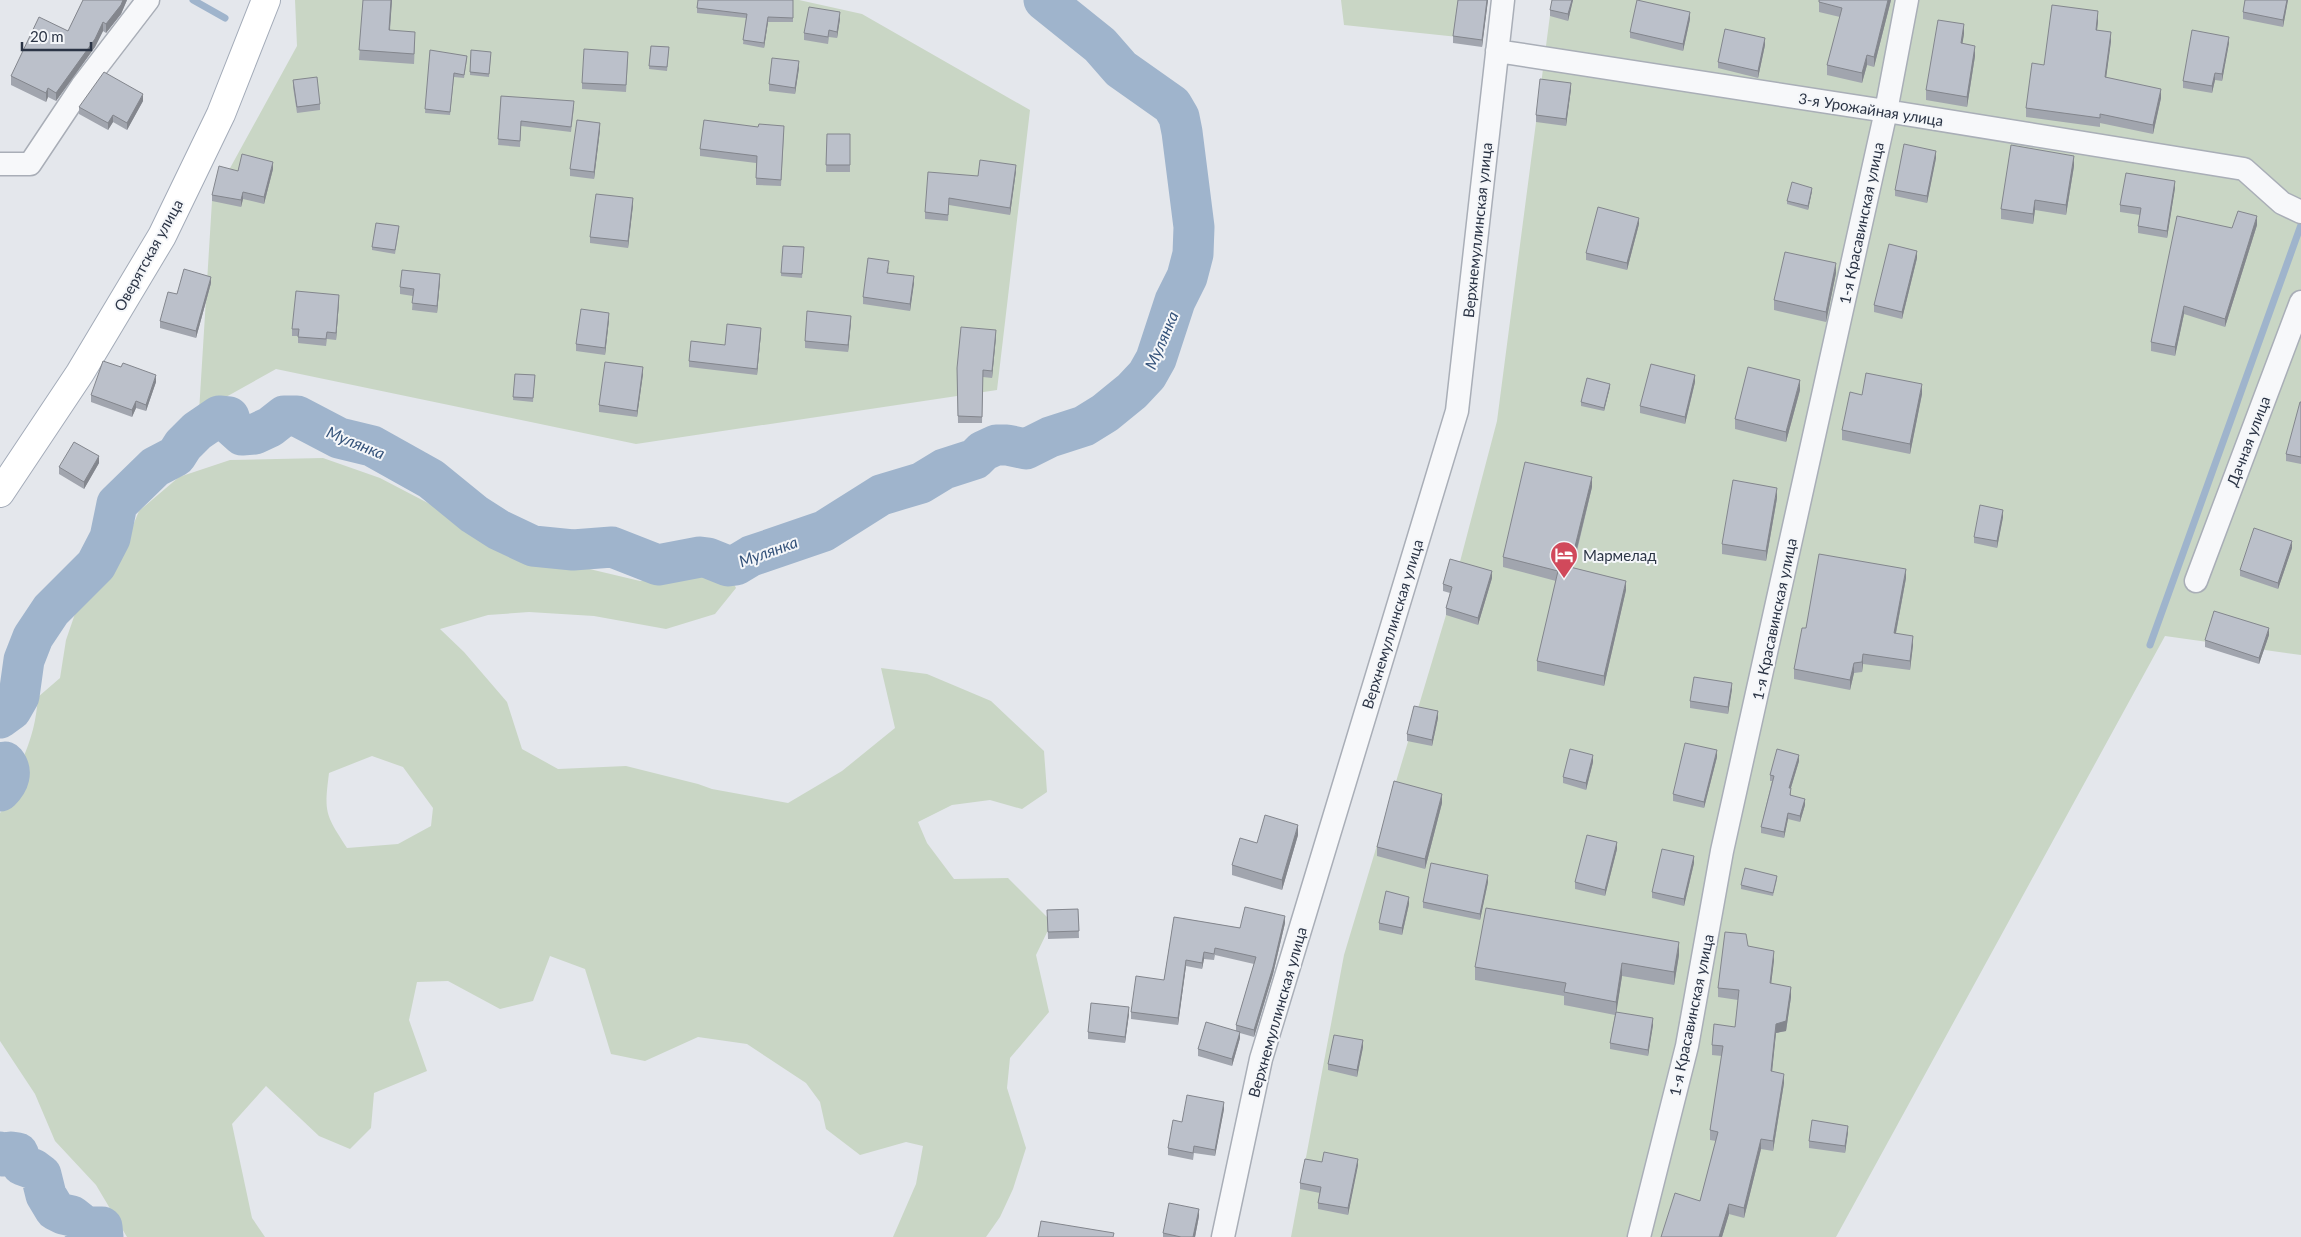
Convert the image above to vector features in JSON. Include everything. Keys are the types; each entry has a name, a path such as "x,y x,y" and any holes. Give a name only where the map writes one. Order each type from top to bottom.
{"main road":[{"name":"Оверятская улица","path":"0,493 80,373 162,236 221,114 266,0"}],"street":[{"path":"0,164 30,164 82,86 148,0"},
{"name":"Верхнемуллинская улица","path":"1224,1237 1261,1059 1457,411 1503,0"},
{"name":"1-я Красавинская улица","path":"1639,1237 1687,1046 1722,851 1886,111 1907,0"},
{"name":"3-я Урожайная улица","path":"1498,51 1886,111 2244,170 2282,203 2301,212"},
{"name":"Дачная улица","path":"2196,581 2301,302"}],"green space":[{"path":"295,0 799,0 862,14 1030,110 997,390 636,444 276,369 199,412 212,201 297,46"},
{"path":"1341,0 1482,0 1477,39 1344,25"},
{"path":"1552,0 2301,0 2301,655 2165,636 1836,1237 1291,1237 1344,955 1446,615 1497,421"},
{"path":"323,458 380,478 472,526 502,547 530,557 560,559 581,567 640,581 702,566 717,568 730,576 736,588 715,614 666,629 594,616 529,612 488,615 440,629 464,652 507,702 522,749 558,769 626,766 712,789 788,803 842,771 895,728 881,668 927,674 991,701 1044,751 1047,792 1022,809 990,800 952,805 918,822 927,843 954,879 1008,878 1052,922 1036,955 1049,1012 1010,1058 1007,1088 1026,1148 1013,1189 1000,1217 986,1237 893,1237 916,1184 923,1146 906,1142 860,1155 826,1129 820,1102 806,1083 747,1044 698,1037 645,1061 611,1054 585,969 550,956 533,1001 500,1009 448,981 417,982 409,1020 427,1071 374,1093 371,1128 350,1149 319,1136 266,1086 232,1124 252,1218 265,1237 127,1237 96,1185 55,1141 35,1094 0,1041 0,813 7,801 30,739 38,697 60,678 66,640 78,605 119,559 139,511 179,477 230,460","holes":["372,756 403,767 433,808 431,826 398,844 347,848 334,828 328,813 329,773"]}],"building":[{"path":"83,0 123,0 106,24 103,22 95,39 56,93 48,88 46,93 11,76 39,17 68,31"},
{"path":"363,0 391,0 389,30 415,32 414,54 359,50"},
{"path":"698,0 793,0 793,18 768,17 764,43 743,40 747,14 697,8"},
{"path":"1458,0 1487,0 1482,40 1453,36"},
{"path":"1552,0 1572,0 1568,14 1550,10"},
{"path":"1637,0 1690,12 1683,44 1630,32"},
{"path":"1819,0 1888,0 1874,57 1867,55 1862,73 1827,65 1842,8 1819,2"},
{"path":"2245,0 2287,0 2283,20 2243,12"},
{"path":"2052,5 2098,11 2096,30 2111,32 2105,77 2161,89 2153,125 2100,114 2100,118 2026,108 2032,63 2044,65"},
{"path":"809,7 840,12 837,32 829,30 828,37 804,33"},
{"path":"1938,20 1964,24 1961,43 1975,46 1967,97 1926,90"},
{"path":"1725,29 1765,38 1758,71 1718,62"},
{"path":"2192,30 2229,37 2222,74 2215,73 2212,86 2183,81"},
{"path":"651,46 669,47 667,67 649,66"},
{"path":"584,49 628,52 626,85 582,83"},
{"path":"430,50 467,56 464,75 454,73 450,112 425,109"},
{"path":"471,50 491,52 489,74 470,72"},
{"path":"772,58 799,61 795,88 769,84"},
{"path":"104,72 143,94 127,123 113,115 108,123 79,107"},
{"path":"317,77 320,104 297,107 293,80"},
{"path":"1540,79 1571,83 1566,119 1536,115"},
{"path":"501,96 574,101 571,127 521,121 520,141 498,139"},
{"path":"577,120 600,123 594,172 570,169"},
{"path":"704,120 758,127 759,124 784,126 781,180 756,178 757,156 700,149"},
{"path":"827,134 850,134 850,165 826,165"},
{"path":"1904,144 1936,151 1927,196 1895,190"},
{"path":"2011,145 2074,156 2066,205 2035,200 2033,214 2001,209"},
{"path":"242,154 273,162 264,197 243,192 241,200 212,195 219,166 238,171"},
{"path":"980,160 1016,165 1010,208 949,198 948,215 925,212 928,172 978,176"},
{"path":"2126,173 2175,181 2167,231 2138,226 2141,208 2120,205"},
{"path":"1792,182 1812,188 1808,206 1787,201"},
{"path":"596,194 633,198 628,241 590,237"},
{"path":"1598,207 1639,218 1627,263 1586,253"},
{"path":"2238,211 2257,216 2225,319 2184,306 2175,347 2151,342 2177,216 2232,228"},
{"path":"376,223 399,226 395,250 372,247"},
{"path":"1889,244 1917,251 1902,312 1874,305"},
{"path":"783,246 804,247 802,274 781,273"},
{"path":"1785,252 1836,263 1826,312 1774,300"},
{"path":"868,258 889,261 887,273 914,276 910,304 863,297"},
{"path":"184,269 211,277 196,331 160,321 168,292 177,294"},
{"path":"402,270 440,274 437,306 412,303 414,289 400,287"},
{"path":"296,291 339,295 336,333 327,332 326,339 298,337 299,329 292,329"},
{"path":"581,309 609,313 605,348 576,344"},
{"path":"807,311 851,316 848,345 805,341"},
{"path":"727,324 761,328 757,369 689,361 691,341 725,345"},
{"path":"961,327 996,330 992,371 983,370 982,417 958,416 957,368"},
{"path":"103,361 121,367 123,363 156,375 146,405 136,401 132,410 91,395"},
{"path":"605,362 643,367 637,411 599,405"},
{"path":"1651,364 1695,375 1685,417 1640,406"},
{"path":"1748,367 1800,380 1786,432 1735,419"},
{"path":"1866,373 1922,384 1910,444 1842,430 1850,392 1862,395"},
{"path":"515,374 535,375 533,398 513,397"},
{"path":"1587,378 1610,384 1604,408 1581,402"},
{"path":"2301,402 2301,457 2286,454"},
{"path":"74,442 99,456 84,482 59,467"},
{"name":"Мармелад","path":"1525,462 1592,477 1570,567 1626,581 1604,676 1537,661 1558,571 1503,557"},
{"path":"1733,480 1777,488 1766,551 1722,544"},
{"path":"1980,505 2003,510 1997,541 1974,537"},
{"path":"2254,528 2292,541 2278,583 2240,570"},
{"path":"1819,554 1906,569 1894,633 1913,636 1910,661 1863,654 1862,662 1854,663 1850,680 1794,669 1802,628 1806,628"},
{"path":"1450,559 1492,571 1478,618 1446,608 1452,587 1443,584"},
{"path":"2214,611 2269,628 2259,658 2205,640"},
{"path":"1694,677 1732,683 1728,707 1690,701"},
{"path":"1414,706 1438,711 1432,740 1407,734"},
{"path":"1685,743 1717,750 1704,802 1673,794"},
{"path":"1570,749 1593,755 1586,783 1563,777"},
{"path":"1777,749 1799,755 1789,788 1791,788 1790,795 1805,799 1800,816 1788,813 1784,832 1761,827 1774,776 1770,775"},
{"path":"1394,781 1442,794 1425,859 1377,847"},
{"path":"1265,815 1298,825 1282,880 1232,865 1240,838 1257,843"},
{"path":"1587,835 1617,842 1605,890 1575,882"},
{"path":"1662,849 1694,856 1684,899 1652,892"},
{"path":"1431,863 1488,875 1480,914 1423,902"},
{"path":"1745,868 1777,876 1773,893 1741,885"},
{"path":"1386,891 1409,897 1402,928 1379,923"},
{"path":"1245,907 1285,916 1273,967 1254,1030 1236,1025 1256,957 1215,948 1214,954 1204,952 1202,963 1186,960 1178,1018 1131,1012 1136,976 1164,980 1174,917 1240,928"},
{"path":"1486,908 1679,942 1674,972 1622,963 1616,1002 1564,992 1566,983 1475,967"},
{"path":"1078,909 1079,931 1048,932 1047,910"},
{"path":"1725,932 1746,934 1748,946 1774,951 1770,983 1791,987 1786,1021 1776,1024 1771,1071 1784,1074 1773,1141 1761,1139 1744,1208 1729,1204 1719,1237 1661,1237 1675,1193 1700,1201 1718,1132 1710,1130 1723,1046 1712,1045 1714,1024 1735,1027 1739,990 1718,988"},
{"path":"1091,1003 1129,1007 1125,1037 1088,1032"},
{"path":"1616,1012 1653,1018 1648,1050 1610,1043"},
{"path":"1206,1022 1240,1032 1232,1059 1198,1049"},
{"path":"1334,1035 1363,1040 1357,1070 1328,1064"},
{"path":"1187,1095 1224,1102 1215,1150 1194,1146 1193,1153 1168,1148 1173,1120 1182,1122"},
{"path":"1812,1120 1848,1126 1845,1146 1809,1141"},
{"path":"1324,1152 1358,1159 1348,1208 1318,1203 1321,1187 1300,1183 1305,1159 1322,1162"},
{"path":"1169,1203 1199,1209 1193,1237 1181,1237 1163,1233"},
{"path":"1041,1221 1114,1233 1113,1237 1038,1237"}],"waterway":[{"path":"193,0 225,18"},
{"name":"Мулянка","path":"0,718 11,710 19,696 24,660 33,637 51,610 96,565 110,538 117,504 155,467 176,456 183,445 197,431 219,416 229,417 232,426 242,435 255,434 270,427 284,416 297,416 339,438 372,446 431,479 474,514 499,530 533,546 573,550 612,547 658,565 700,557 728,566 736,565 751,556 824,531 881,495 921,483 944,469 975,459 983,451 996,445 1026,449 1050,437 1084,426 1105,413 1132,391 1147,375 1156,359 1175,301 1187,277 1193,254 1194,227 1182,132 1179,117 1172,105 1121,69 1100,45 1044,0"},
{"path":"2150,645 2301,225"},
{"name":"Мулянка","path":"0,763 5,762 9,769 8,781 0,791"},
{"name":"Мулянка","path":"0,1152 3,1156 11,1152 18,1153 22,1165 33,1169 41,1175 46,1195 55,1210 72,1216 86,1227 102,1227 103,1237"}],"place":[{"name":"Мармелад","path":"1564,579"}]}
